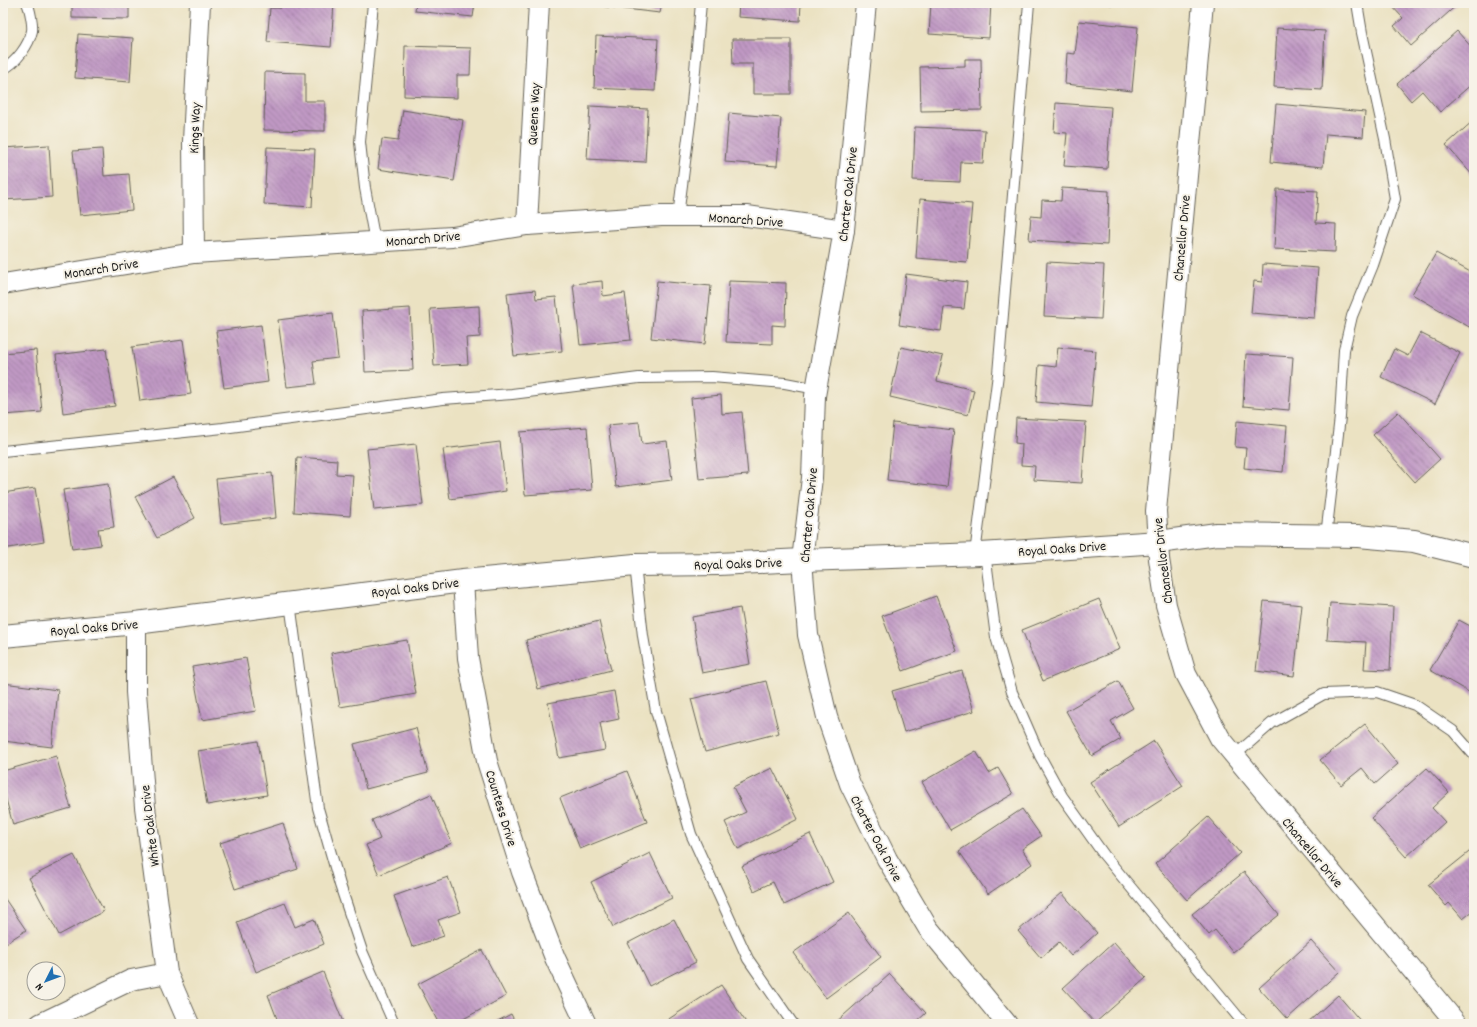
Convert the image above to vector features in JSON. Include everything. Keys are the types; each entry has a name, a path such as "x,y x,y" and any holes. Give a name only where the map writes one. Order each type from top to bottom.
{"street":[{"name":"Kings Way","path":"194,253 193,140 200,3"},
{"name":"Queens Way","path":"528,225 539,3"},
{"name":"Charter Oak Drive","path":"866,3 844,230 817,389 812,478 802,560 808,635 827,717 850,784 887,859 928,928 1007,1024"},
{"name":"Chancellor Drive","path":"1203,3 1156,511 1159,559 1166,605 1186,674 1220,738 1457,1024"},
{"name":"Monarch Drive","path":"3,284 194,253 452,236 528,225 678,216 747,216 844,230"},
{"name":"Royal Oaks Drive","path":"3,636 136,623 463,580 635,566 980,554 1159,542 1217,534 1358,536 1414,540 1474,554"},
{"name":"Countess Drive","path":"463,580 468,658 488,761 522,872 555,958 586,1024"},
{"name":"White Oak Drive","path":"136,623 136,692 145,807 167,973 189,1024"},
{"path":"40,1024 131,980 167,973"}],"lane":[{"path":"3,69 21,54 32,31 30,8 27,3"},
{"path":"373,3 360,142 365,188 375,242"},
{"path":"678,216 691,115 701,3"},
{"path":"1029,3 998,374 980,554 996,637 1012,692 1040,756 1062,796 1104,855 1244,1024"},
{"path":"1326,536 1340,417 1344,350 1352,316 1373,265 1395,200 1385,139 1363,41 1357,3"},
{"path":"3,451 230,427 444,399 512,394 639,378 712,377 785,383 817,389"},
{"path":"635,566 656,711 692,834 748,958 793,1024"},
{"path":"290,603 318,808 340,885 362,952 394,1024"},
{"path":"1234,756 1272,723 1324,694 1377,692 1415,705 1453,731 1474,755"}],"building":[{"path":"72,3 129,3 129,19 72,18"},
{"path":"281,3 334,3 331,47 267,42 270,8 281,8"},
{"path":"416,3 475,3 473,17 415,11"},
{"path":"599,3 662,3 660,13 599,6"},
{"path":"739,3 801,3 800,21 738,17"},
{"path":"931,3 991,3 989,38 929,34"},
{"path":"1131,3 1131,6 1100,4"},
{"path":"1389,3 1459,3 1411,46 1394,26 1403,18"},
{"path":"1079,21 1138,27 1132,91 1065,84 1067,53 1075,54"},
{"path":"1277,28 1325,31 1322,90 1274,87"},
{"path":"1457,31 1474,50 1474,82 1440,112 1422,91 1411,101 1397,84"},
{"path":"78,34 133,38 130,82 75,78"},
{"path":"596,36 658,39 655,91 594,88"},
{"path":"732,39 791,39 791,94 753,94 753,64 733,64"},
{"path":"405,46 471,48 470,75 457,75 457,98 404,96"},
{"path":"965,59 981,59 982,110 921,111 920,67 965,66"},
{"path":"265,72 305,73 305,101 325,101 325,131 264,130"},
{"path":"1056,103 1111,107 1107,169 1064,166 1067,133 1054,132"},
{"path":"1276,104 1365,112 1363,137 1326,134 1323,167 1271,162"},
{"path":"590,106 648,109 645,162 587,159"},
{"path":"403,110 463,120 454,181 378,169 382,139 398,141"},
{"path":"729,113 781,118 777,166 725,162"},
{"path":"1474,120 1474,177 1446,145"},
{"path":"915,127 985,130 983,163 961,162 960,182 913,180"},
{"path":"49,145 52,197 3,200 3,148"},
{"path":"267,147 315,149 312,207 264,204"},
{"path":"102,149 104,176 129,174 132,210 80,215 73,151"},
{"path":"1062,188 1109,191 1107,245 1029,240 1031,216 1041,217 1042,200 1061,201"},
{"path":"1277,189 1318,191 1316,223 1336,224 1335,252 1274,249"},
{"path":"920,199 972,204 967,262 916,258"},
{"path":"1436,253 1474,274 1474,285 1470,293 1474,296 1474,323 1471,328 1412,294"},
{"path":"1047,262 1104,265 1101,319 1044,316"},
{"path":"1263,264 1318,268 1314,318 1251,313 1254,281 1262,282"},
{"path":"906,274 967,282 964,309 944,307 941,331 899,325"},
{"path":"602,281 603,296 625,293 631,340 580,345 573,284"},
{"path":"657,281 711,286 705,344 651,338"},
{"path":"729,281 786,283 785,326 772,325 772,344 726,342"},
{"path":"535,290 536,299 556,297 562,351 514,356 507,293"},
{"path":"479,306 480,337 466,338 468,364 434,366 430,309"},
{"path":"410,308 413,370 365,372 362,311"},
{"path":"333,313 338,358 313,361 316,384 287,387 278,320"},
{"path":"261,325 268,382 224,388 216,331"},
{"path":"1420,333 1460,353 1435,404 1381,377 1394,349 1408,356"},
{"path":"183,340 191,394 140,401 132,347"},
{"path":"901,347 943,356 937,381 974,390 968,415 890,397"},
{"path":"1058,347 1096,351 1091,407 1036,402 1039,365 1056,367"},
{"path":"106,349 115,406 63,413 56,355"},
{"path":"36,350 42,412 3,415 3,353"},
{"path":"1246,354 1293,357 1289,410 1243,406"},
{"path":"721,395 722,414 742,412 748,475 699,479 691,398"},
{"path":"1398,412 1440,459 1415,482 1373,435"},
{"path":"1016,418 1086,422 1082,483 1034,480 1035,466 1021,465 1022,444 1015,443"},
{"path":"1237,421 1287,426 1283,472 1244,468 1246,448 1235,447"},
{"path":"639,422 642,444 667,441 672,480 616,487 608,425"},
{"path":"893,423 954,430 947,487 887,480"},
{"path":"587,427 592,490 525,495 520,432"},
{"path":"500,442 506,491 450,499 443,449"},
{"path":"416,444 423,505 374,510 367,449"},
{"path":"297,457 337,460 336,474 353,475 350,516 294,512"},
{"path":"272,473 276,518 221,524 216,479"},
{"path":"173,477 195,518 157,538 135,497"},
{"path":"108,484 114,527 98,529 101,545 72,549 63,490"},
{"path":"35,488 44,542 3,549 3,493"},
{"path":"936,596 957,651 903,671 882,616"},
{"path":"1099,599 1120,649 1043,681 1022,630"},
{"path":"1264,601 1302,605 1294,676 1256,671"},
{"path":"1330,603 1393,607 1390,670 1364,669 1366,642 1327,640"},
{"path":"740,608 750,664 702,673 692,617"},
{"path":"1459,620 1474,628 1474,695 1430,670"},
{"path":"599,621 611,670 538,689 526,640"},
{"path":"407,640 416,694 340,707 331,653"},
{"path":"246,658 256,711 202,720 192,667"},
{"path":"962,671 974,711 904,732 892,691"},
{"path":"766,681 779,733 705,752 691,699"},
{"path":"1118,681 1133,708 1111,721 1121,739 1092,756 1066,711"},
{"path":"3,683 58,690 52,747 3,741"},
{"path":"614,691 619,719 600,723 605,750 559,758 548,703"},
{"path":"1365,724 1398,764 1375,784 1362,768 1341,785 1320,760"},
{"path":"416,728 428,773 366,789 354,744"},
{"path":"258,741 267,795 207,805 198,751"},
{"path":"1154,741 1183,786 1119,827 1090,782"},
{"path":"976,751 989,773 998,768 1013,794 950,830 922,782"},
{"path":"56,756 71,808 13,825 3,788 3,771"},
{"path":"772,768 798,819 738,849 725,822 746,812 733,787"},
{"path":"1427,768 1449,792 1432,808 1445,822 1406,857 1371,818"},
{"path":"627,771 647,822 580,849 560,798"},
{"path":"431,794 452,843 379,875 366,845 380,839 372,820"},
{"path":"1022,809 1041,836 1022,849 1032,864 988,894 959,851"},
{"path":"1208,817 1240,853 1187,900 1155,864"},
{"path":"283,823 298,869 235,889 220,843"},
{"path":"810,834 833,882 784,905 773,882 754,891 742,866"},
{"path":"1474,848 1474,910 1463,919 1449,903 1446,906 1428,885"},
{"path":"650,853 672,898 613,927 591,882"},
{"path":"74,855 104,911 59,935 29,878"},
{"path":"1244,872 1279,915 1233,952 1215,930 1209,935 1192,914"},
{"path":"448,877 461,912 438,920 444,936 412,947 394,896"},
{"path":"1062,893 1097,933 1071,956 1059,942 1041,958 1018,931"},
{"path":"3,896 26,930 3,945"},
{"path":"285,903 295,927 314,919 324,944 256,972 237,922"},
{"path":"849,913 881,957 826,998 793,953"},
{"path":"674,919 696,962 649,986 628,943"},
{"path":"1311,941 1339,972 1287,1019 1259,988"},
{"path":"1114,942 1146,978 1095,1023 1063,988"},
{"path":"482,950 506,996 454,1024 439,1024 418,984"},
{"path":"323,972 343,1022 339,1024 311,1024 310,1022 306,1024 279,1024 268,995"},
{"path":"890,974 926,1013 914,1024 834,1024"},
{"path":"721,985 747,1024 661,1024"},
{"path":"1338,995 1363,1024 1306,1024"},
{"path":"511,1014 516,1024 492,1024"}]}
